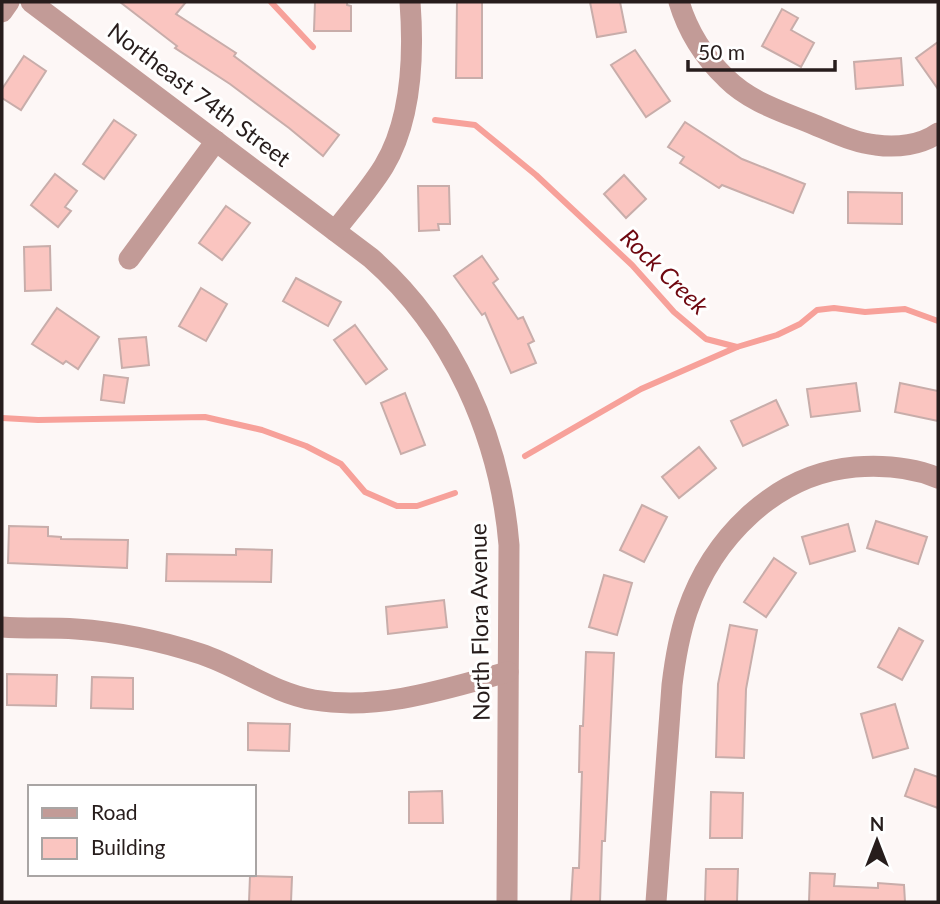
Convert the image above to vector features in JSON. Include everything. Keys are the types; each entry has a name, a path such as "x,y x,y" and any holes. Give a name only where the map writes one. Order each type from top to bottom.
{"street":[{"path":"2,12 9,2"},
{"name":"Northeast 74th Street","path":"32,2 335,231"},
{"path":"335,231 383,167 398,132 407,95 411,54 410,2"},
{"path":"679,2 695,40 716,68 749,97 853,140 879,146 906,145 931,138 938,133"},
{"path":"129,259 216,141"},
{"name":"North Flora Avenue","path":"335,231 379,265 415,302 450,354 481,422 497,470 507,519 507,902"},
{"path":"656,902 671,685 676,653 687,611 712,559 746,517 767,500 797,483 827,471 874,465 906,469 938,478"},
{"path":"2,627 74,629 155,640 203,654 279,690 315,700 387,700 429,694 508,672"}],"building":[{"path":"120,2 186,2 176,14 236,53 234,56 339,135 323,156 230,84 175,48 177,46"},
{"path":"315,2 347,2 347,5 351,6 351,31 314,31"},
{"path":"457,2 482,2 482,78 456,78"},
{"path":"590,2 620,2 626,32 597,37"},
{"path":"782,9 798,18 791,30 814,43 801,67 762,46"},
{"path":"938,42 938,89 916,58"},
{"path":"635,50 670,101 646,117 611,65"},
{"path":"24,56 46,71 21,110 2,98 2,89"},
{"path":"901,58 903,85 856,89 854,62"},
{"path":"114,120 136,135 104,179 83,164"},
{"path":"685,122 742,159 805,184 793,213 722,185 719,188 680,163 684,157 668,147"},
{"path":"55,174 77,191 65,207 71,211 58,227 31,205"},
{"path":"624,175 646,199 626,218 604,194"},
{"path":"418,186 449,186 450,224 438,224 439,230 419,231"},
{"path":"848,192 902,193 902,224 848,223"},
{"path":"226,206 250,223 222,260 199,243"},
{"path":"50,246 51,290 25,291 24,247"},
{"path":"482,256 498,279 493,283 518,319 523,317 534,341 528,344 536,363 511,373 485,313 482,315 454,276"},
{"path":"296,278 341,302 328,326 283,301"},
{"path":"201,288 227,304 206,341 179,326"},
{"path":"57,308 99,337 78,369 66,361 63,364 32,344"},
{"path":"355,325 387,369 366,384 334,340"},
{"path":"146,337 149,365 122,368 119,339"},
{"path":"104,375 128,378 124,403 101,400"},
{"path":"856,383 860,411 811,417 807,389"},
{"path":"900,383 938,391 938,421 895,412"},
{"path":"405,393 425,445 401,454 381,403"},
{"path":"776,400 788,425 743,446 731,421"},
{"path":"699,447 716,468 679,498 662,477"},
{"path":"642,505 667,517 644,562 620,550"},
{"path":"876,521 927,537 918,564 867,548"},
{"path":"848,524 855,551 810,564 802,537"},
{"path":"9,526 48,527 48,536 61,539 128,540 127,568 8,563"},
{"path":"236,549 272,550 271,582 166,581 167,554 236,555"},
{"path":"774,558 796,573 766,617 744,602"},
{"path":"604,575 632,583 617,635 589,627"},
{"path":"444,600 447,627 388,634 386,607"},
{"path":"730,625 757,630 746,689 744,758 716,757 718,684"},
{"path":"899,628 923,641 902,680 878,667"},
{"path":"586,652 614,653 605,841 602,841 600,902 571,902 573,868 579,868 582,772 579,772 580,726 583,726"},
{"path":"7,674 57,675 56,706 7,705"},
{"path":"92,677 133,678 133,709 91,708"},
{"path":"895,704 908,748 873,758 861,714"},
{"path":"248,723 290,724 289,751 248,750"},
{"path":"915,769 938,777 938,808 905,796"},
{"path":"442,791 443,823 409,823 409,792"},
{"path":"711,792 743,793 742,838 710,838"},
{"path":"706,869 738,869 737,902 705,902"},
{"path":"810,873 835,874 834,886 878,888 878,883 904,885 905,902 809,902"},
{"path":"250,876 292,877 291,902 249,902"}],"waterway":[{"name":"Rock Creek","path":"271,2 313,47"},
{"name":"Rock Creek","path":"435,120 475,125 536,175 632,265 674,312 706,339 737,347 777,335 800,324 817,310 834,308 865,312 905,309 938,321"},
{"path":"525,456 641,389 737,347"},
{"path":"2,418 38,420 205,417 262,430 306,446 341,464 365,492 397,506 417,506 455,493"}]}
